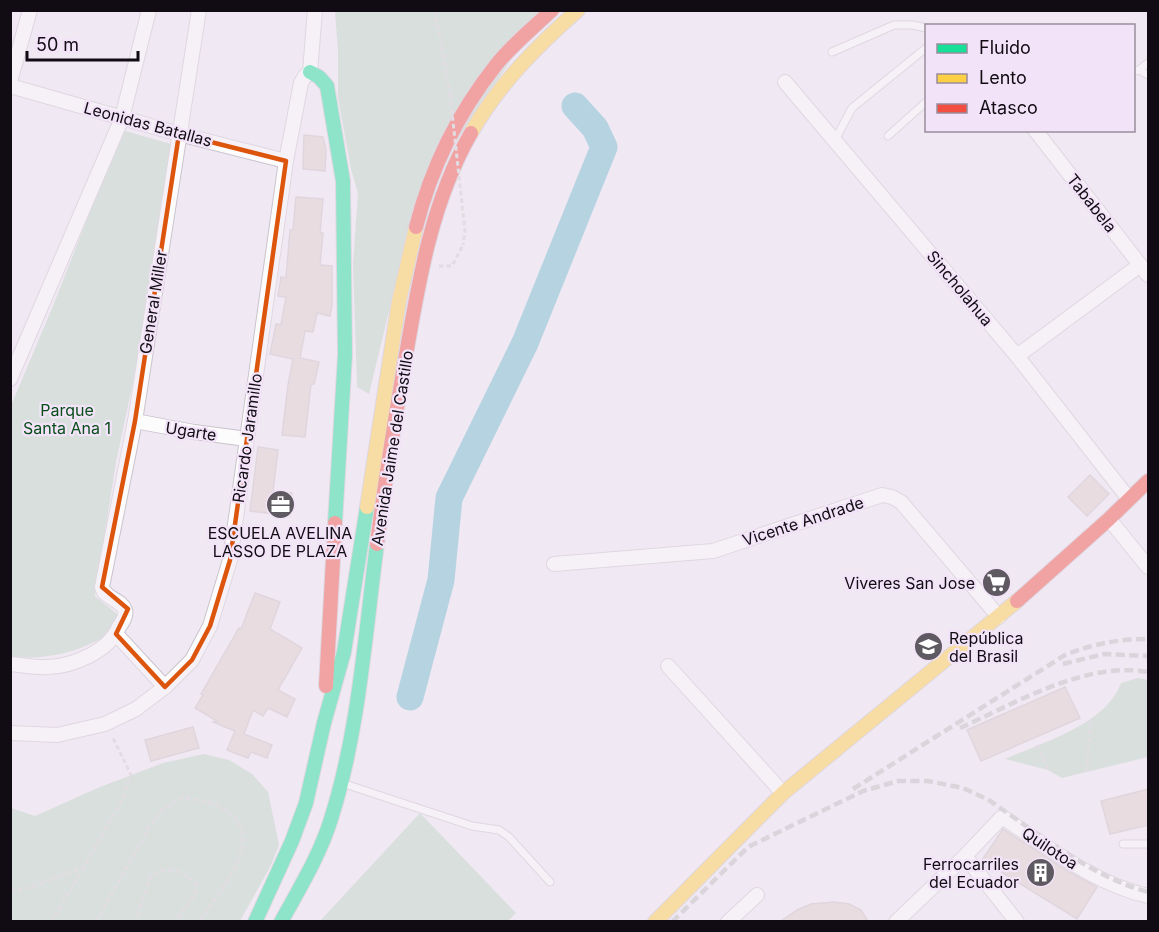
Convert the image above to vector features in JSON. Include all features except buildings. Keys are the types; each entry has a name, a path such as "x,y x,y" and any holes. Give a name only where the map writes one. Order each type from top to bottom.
{"main road":[{"name":"Avenida Jaime del Castillo","path":"255,921 302,816 310,790 323,725 343,655 396,314 420,209 449,138 468,104 495,66 526,33 552,10"},
{"name":"Avenida Jaime del Castillo","path":"281,921 322,842 331,820 340,782 356,701 394,422 421,272 432,226 444,190 476,123 550,34 578,10"},
{"path":"310,72 319,77 327,86 343,181 345,355 323,725"},
{"path":"655,921 783,793 999,616 1149,481"}],"street":[{"path":"10,84 30,10"},
{"path":"10,379 122,118 149,10"},
{"name":"General Miller","path":"116,634 125,616 125,610 104,592 102,587 135,421 199,10"},
{"name":"Ricardo Jaramillo","path":"10,733 57,735 105,724 136,709 165,687 192,660 210,626 230,560 286,161 301,83 310,72 315,10"},
{"name":"Sincholahua","path":"785,81 1017,356 1130,499"},
{"name":"Leonidas Batallas","path":"10,84 178,134 286,161"},
{"name":"Tababela","path":"1037,132 1144,270"},
{"path":"1017,356 1144,270"},
{"name":"Ugarte","path":"135,421 247,439"},
{"name":"Vicente Andrade","path":"554,564 713,551 882,495 892,496 901,502 999,616"},
{"path":"1109,519 1149,567"},
{"path":"10,664 48,667 75,663 96,651 116,634 165,687"},
{"path":"668,666 783,793"},
{"name":"Quilotoa","path":"896,921 965,856 998,819 1005,819 1113,886 1149,896"},
{"path":"965,856 1017,921"},
{"path":"728,921 757,895"}],"lane":[{"path":"832,52 894,25 925,28"},
{"path":"835,140 852,108 925,52"},
{"path":"1136,70 1149,63"},
{"path":"1136,70 1149,75"},
{"path":"888,136 925,104"},
{"path":"340,782 472,826 499,830 509,837 550,882"},
{"path":"1123,844 1149,844"}],"path":[{"path":"431,266 452,266 463,245 465,231 450,94 435,10"},
{"path":"1087,772 1090,721"},
{"path":"51,921 123,798 131,775 105,724"},
{"path":"1037,745 1048,770"},
{"path":"96,921 150,826 163,809 182,798 213,803 232,815 242,828 241,858 199,921"},
{"path":"10,890 28,888 84,867"},
{"path":"135,921 151,875 162,870 174,870 188,875 197,886 193,897 175,921"}],"highlighted area":[{"path":"179,134 286,161 230,560 210,626 192,660 165,687 116,634 128,609 102,587 135,421"}],"green space":[{"path":"335,11 544,11 415,203 369,394 357,387 353,264 358,193 351,169 338,98"},
{"name":"Parque Santa Ana 1","path":"122,130 171,144 133,382 116,462 95,596 123,619 102,638 70,652 34,657 11,656 10,408"},
{"path":"1138,678 1148,680 1148,757 1062,778 1048,770 1005,759 1054,739 1088,721 1102,710 1121,683"},
{"path":"204,754 229,760 252,774 268,792 279,845 270,867 240,921 11,921 11,808 35,816 100,787 163,763"},
{"path":"420,813 516,913 507,922 320,921"}],"waterway":[{"path":"410,697 441,580 449,498 525,343 604,147 595,128 575,106"}],"railway":[{"path":"853,789 1065,655 1106,643 1148,639"},
{"path":"1063,664 1104,654 1148,656"},
{"path":"960,728 1027,696 1076,678 1124,670 1148,672"},
{"path":"672,922 748,847 863,791 898,781 928,781 963,788 987,799 1085,865 1105,876 1148,892"}],"traffic: fast":[{"path":"310,72 319,77 327,86 343,181 345,355 335,523"},
{"path":"255,922 292,841 306,803 324,723 344,652 367,507"},
{"path":"281,922 321,846 341,786 355,717 377,544"}],"traffic: slow":[{"path":"471,133 493,99 519,67 578,10"},
{"path":"367,507 399,301 416,227"},
{"path":"655,922 783,793 1017,601"}],"traffic: jam":[{"path":"416,227 438,162 470,102 502,58 552,10"},
{"path":"377,544 398,402 422,269 446,186 471,133"},
{"path":"1017,601 1148,481"},
{"path":"326,686 335,523"}],"place":[{"name":"ESCUELA AVELINA LASSO DE PLAZA","path":"280,505"},
{"name":"Viveres San Jose","path":"996,583"},
{"name":"República del Brasil","path":"928,647"},
{"name":"Ferrocarriles del Ecuador","path":"1040,873"}]}
